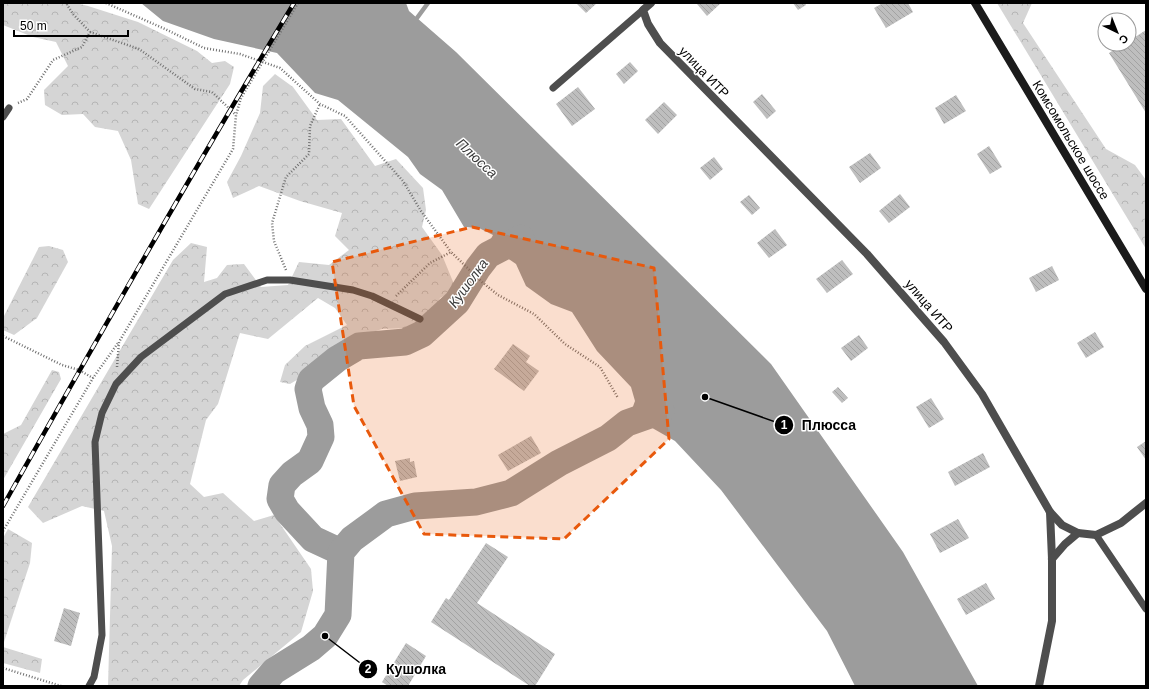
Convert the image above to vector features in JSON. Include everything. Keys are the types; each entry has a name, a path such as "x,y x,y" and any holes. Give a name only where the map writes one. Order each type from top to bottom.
{"main road":[{"name":"Комсомольское шоссе","path":"975,3 1146,289"}],"street":[{"path":"644,10 651,3"},
{"name":"улица ИТР","path":"644,10 648,24 660,43 867,254 944,342 982,394 1050,512 1052,621 1039,686"},
{"path":"1050,512 1062,525 1078,533 1096,535 1121,523 1146,503"},
{"path":"1052,559 1065,544 1078,533"}],"lane":[{"path":"553,88 644,10"},
{"path":"3,117 8,108"},
{"path":"89,686 94,678 102,635 96,442 102,413 116,384 141,357 225,294 267,280 290,280 353,290 372,296 420,319"},
{"path":"1096,535 1146,609"}],"path":[{"path":"66,3 73,14 90,32 139,49 195,89 212,92 236,115"},
{"path":"106,3 204,48 240,54 280,68 320,104 345,116 403,181 421,211 451,252 482,282 498,295 534,314 565,344 600,367 618,398"},
{"path":"3,531 93,378 119,342 233,149 236,115 241,98 298,3"},
{"path":"8,108 27,100 53,60 82,47 90,32"},
{"path":"290,280 274,241 272,222 286,177 309,154 310,126 320,104"},
{"path":"388,304 430,263 451,252"},
{"path":"3,336 62,365 79,370 93,378"},
{"path":"116,384 119,342"},
{"path":"3,668 61,686"}],"highlighted area":[{"path":"472,227 654,268 669,439 564,539 424,534 354,406 332,262"}],"green space":[{"path":"3,3 76,3 88,6 138,22 197,51 212,63 225,61 234,67 230,84 149,209 138,204 131,160 118,131 95,127 83,114 62,115 45,105 44,90 68,66 56,42 33,37 3,25"},
{"path":"997,3 1032,3 1023,23 1106,149 1135,165 1146,180 1146,249"},
{"path":"275,74 293,87 317,120 341,119 375,166 396,159 423,188 426,210 422,227 442,255 456,289 440,298 433,316 409,328 382,329 354,338 327,362 290,384 280,382 285,365 305,346 347,325 335,308 318,298 268,339 240,333 218,404 206,420 190,484 204,497 223,493 254,521 274,515 311,569 313,591 301,632 243,680 239,686 108,686 112,546 104,511 82,506 43,523 28,507 173,260 191,243 207,247 204,282 217,278 227,265 244,264 261,287 288,285 299,262 329,265 349,250 335,236 342,213 300,201 259,186 233,198 227,182 241,156 260,113 263,86"},
{"path":"49,246 63,250 68,262 37,318 14,335 3,330 3,318 39,247"},
{"path":"52,370 59,372 61,379 3,480 3,434 21,425"},
{"path":"8,529 32,543 30,563 3,645 3,538"},
{"path":"3,647 42,659 40,673 3,663"}],"water":[{"path":"141,3 406,3 409,11 456,52 771,364 903,552 978,686 855,686 827,631 721,490 675,441 647,425 627,423 635,401 631,387 597,351 572,312 551,304 526,286 516,264 503,255 488,255 487,246 493,235 479,228 464,227 442,190 420,174 408,157 338,100 315,93 277,53 214,39 163,21"}],"building":[{"path":"576,3 597,3 586,13"},
{"path":"721,3 707,16 697,4"},
{"path":"793,3 805,3 806,5 798,10"},
{"path":"883,3 908,3 913,12 886,28 874,8"},
{"path":"1146,30 1146,113 1109,53 1137,52 1137,36"},
{"path":"630,62 638,71 624,84 616,74"},
{"path":"578,87 595,109 572,126 556,104"},
{"path":"762,94 776,111 767,119 753,102"},
{"path":"956,95 966,111 944,124 935,108"},
{"path":"664,102 677,115 658,134 645,120"},
{"path":"989,146 1002,167 990,174 977,154"},
{"path":"870,153 881,168 860,183 849,167"},
{"path":"714,157 723,169 710,180 700,168"},
{"path":"900,194 910,207 889,223 879,211"},
{"path":"749,195 760,208 752,215 740,202"},
{"path":"775,229 787,245 769,258 757,243"},
{"path":"842,260 853,274 827,293 816,279"},
{"path":"1052,266 1059,280 1036,292 1029,278"},
{"path":"1095,332 1104,347 1086,358 1077,343"},
{"path":"859,335 868,348 851,361 841,348"},
{"path":"513,344 530,356 526,362 539,371 524,391 494,369"},
{"path":"838,387 848,398 842,403 832,392"},
{"path":"931,398 944,419 929,428 916,407"},
{"path":"531,436 541,453 508,471 498,455"},
{"path":"1146,441 1146,460 1137,447"},
{"path":"983,453 990,467 955,486 948,472"},
{"path":"410,458 410,462 414,461 417,477 400,481 395,461"},
{"path":"958,519 969,538 940,553 930,534"},
{"path":"486,543 508,557 477,603 555,654 535,686 530,686 431,622 446,598 449,600"},
{"path":"986,583 995,599 966,615 957,599"},
{"path":"64,608 80,613 71,646 54,641"},
{"path":"406,643 426,656 408,686 388,686 382,682"}],"waterway":[{"path":"417,18 428,3"},
{"name":"Кушолка","path":"341,552 313,539 287,511 280,499 282,485 292,474 310,461 321,437 320,425 312,408 308,389 311,380 337,359 359,346 405,342 422,334 457,302 488,255 521,238"},
{"name":"Кушолка","path":"261,686 274,671 311,648 325,636 338,615 341,552 352,539 386,514 415,506 476,502 511,493 559,463 608,438 627,423 661,411"}],"railway":[{"path":"3,506 74,379 294,3"}],"place":[{"name":"Плюсса","path":"705,397"},
{"name":"Кушолка","path":"325,636"}]}
